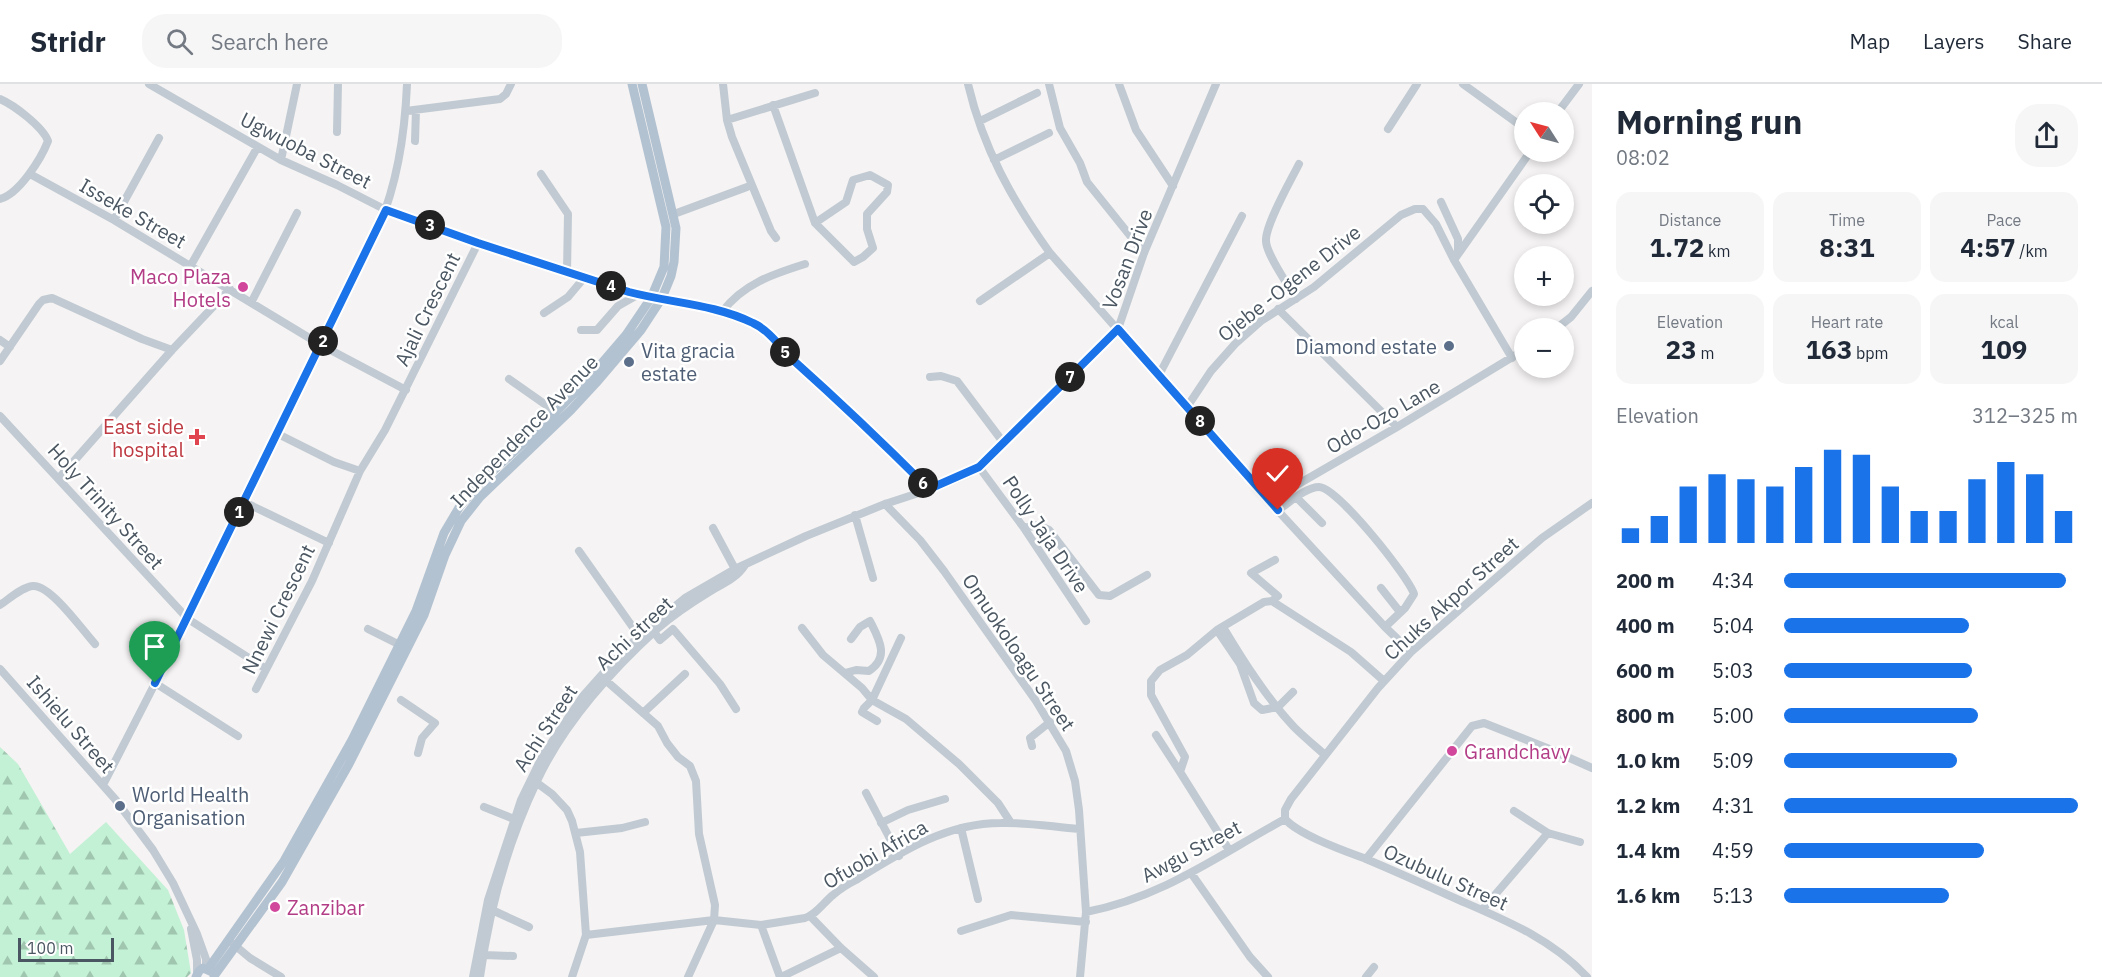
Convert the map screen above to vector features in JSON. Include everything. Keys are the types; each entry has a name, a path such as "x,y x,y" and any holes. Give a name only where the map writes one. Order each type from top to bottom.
{"main road":[{"name":"Independence Avenue","path":"206,973 233,944 282,882 369,718 420,613 441,553 456,530 464,509 556,412 568,407 626,335 651,298 664,267 666,227 632,84"},
{"name":"Independence Avenue","path":"486,485 618,358 662,298 671,276 676,250 674,214 642,84"},
{"name":"Independence Avenue","path":"369,718 400,645 420,613"}],"street":[{"name":"Ugwuoba Street","path":"149,84 231,130 257,148 386,210 584,278 651,298 662,298 738,316 760,326 929,489"},
{"path":"281,160 297,84"},
{"path":"337,132 338,84"},
{"path":"103,786 188,619 386,210 400,153 407,84"},
{"path":"406,111 500,99 506,94 511,84"},
{"path":"723,84 727,120 774,234"},
{"path":"968,84 994,160 1017,205 1050,253 1269,501 1385,627 1411,652"},
{"path":"1049,84 1060,128 1080,163 1087,182 1144,253"},
{"path":"1119,84 1136,130 1173,186"},
{"name":"Vosan Drive","path":"745,565 855,515 929,489 979,467 1118,329 1144,253 1216,84"},
{"path":"1388,129 1417,84"},
{"path":"1463,84 1514,121"},
{"path":"1566,102 1579,84"},
{"path":"727,120 815,93"},
{"path":"980,121 1037,93"},
{"path":"0,99 26,117 47,138 45,148 30,174 7,197 0,199"},
{"path":"773,105 815,224 854,262 863,258 873,248 867,229 867,214 887,192 888,185 870,175 853,180 846,202 815,224"},
{"path":"415,141 416,110"},
{"path":"994,160 1049,133"},
{"path":"114,220 159,138"},
{"path":"191,265 257,148"},
{"path":"1456,256 1523,162"},
{"path":"1296,299 1271,256 1266,241 1271,224 1299,164"},
{"name":"Isseke Street","path":"30,174 191,265 321,345 406,390"},
{"path":"541,174 567,212 567,272"},
{"path":"674,214 747,187"},
{"path":"1441,202 1458,238 1456,256 1512,358"},
{"name":"Ojebe -Ogene Drive","path":"1187,407 1211,371 1261,321 1314,287 1401,215 1415,209 1423,209 1436,224 1456,256"},
{"path":"252,301 297,213"},
{"path":"1159,375 1242,216"},
{"name":"Ajali Crescent","path":"385,430 478,243"},
{"path":"980,302 1050,253"},
{"path":"723,312 733,298 766,276 804,264"},
{"path":"544,313 568,297 584,278"},
{"path":"59,478 172,350 230,289"},
{"path":"1570,318 1592,291"},
{"path":"581,330 597,330 618,306 639,294"},
{"path":"0,361 39,304 43,300 52,298 142,339 172,350"},
{"path":"1278,309 1398,427"},
{"path":"0,340 10,347"},
{"name":"Odo-Ozo Lane","path":"1269,501 1512,358"},
{"path":"930,377 940,376 957,381 1003,442"},
{"path":"509,379 556,412"},
{"name":"Holy Trinity Street","path":"0,416 188,619 266,669"},
{"name":"Nnewi Crescent","path":"256,689 312,581 360,471 385,430"},
{"path":"278,434 334,462 360,471"},
{"name":"Polly Jaja Drive","path":"979,467 1024,528 1086,621"},
{"path":"1278,510 1311,489 1319,487 1327,489 1364,525 1413,590 1412,598 1385,627"},
{"path":"1297,498 1322,523"},
{"name":"Nnewi Crescent","path":"244,502 328,543"},
{"name":"Chuks Akpor Street","path":"1285,819 1285,810 1291,799 1384,681 1411,652 1542,538 1592,503"},
{"name":"Omuokoloagu Street","path":"885,504 920,540 944,571 1050,722 1066,751 1075,781 1086,912"},
{"path":"855,515 873,578"},
{"path":"1024,528 1038,525 1049,530 1098,595 1110,596 1147,575"},
{"path":"713,528 735,569"},
{"path":"579,551 639,636"},
{"path":"1180,772 1185,757 1150,695 1151,681 1160,670 1188,655 1220,629 1278,596 1251,573 1275,560"},
{"name":"Achi Street","path":"603,678 639,636 679,603 745,565"},
{"name":"Achi street","path":"480,977 492,910 533,780 603,678 683,608 738,575 745,565"},
{"path":"0,605 24,589 33,586 43,589 56,600 95,644"},
{"path":"1382,588 1401,612"},
{"path":"1272,601 1351,652 1384,681"},
{"path":"845,673 856,670 869,672 876,667 883,656 880,640 870,621 860,627 851,639"},
{"path":"802,628 823,655 872,700 906,719 959,764 998,803 1011,823"},
{"path":"368,629 400,645"},
{"path":"654,632 660,640 673,629 720,684 736,709"},
{"path":"1220,629 1240,664 1254,703 1262,710 1278,707 1293,692"},
{"path":"1220,629 1294,727 1325,755"},
{"path":"877,721 862,712 872,700 901,638"},
{"name":"Ishielu Street","path":"0,669 103,786 153,850 173,883 205,954 206,973"},
{"path":"643,713 685,674"},
{"path":"603,678 658,726 664,739 678,757 690,766 695,776 699,834 715,905 714,920 688,977"},
{"path":"155,683 238,736"},
{"path":"401,700 435,723 422,738 418,753"},
{"path":"1032,747 1030,738 1050,722"},
{"path":"1366,859 1469,729 1476,724 1484,723 1495,727 1592,768"},
{"path":"1156,735 1229,850"},
{"path":"533,780 552,794 567,810 576,833 582,865 586,935 572,977"},
{"name":"Achi Street","path":"473,977 485,909 514,819 533,780"},
{"path":"866,793 898,855"},
{"path":"881,823 908,810 945,799"},
{"path":"484,807 514,819"},
{"path":"1514,811 1548,833 1580,842"},
{"name":"Ozubulu Street","path":"1285,819 1290,824 1318,838 1482,910 1556,948 1587,977"},
{"name":"Awgu Street","path":"1086,912 1135,899 1164,887 1285,819"},
{"path":"576,833 622,828 645,822"},
{"name":"Ofuobi Africa","path":"811,917 834,894 927,838 979,824 1011,823 1079,829"},
{"path":"961,828 978,898"},
{"path":"1482,910 1548,833"},
{"path":"1191,873 1250,957 1268,977"},
{"path":"492,910 530,927"},
{"path":"1080,977 1086,912"},
{"path":"961,931 1011,915 1086,922"},
{"path":"586,935 714,920 761,925 811,917 874,977"},
{"path":"761,925 780,977 841,948"},
{"path":"233,944 250,958 281,977"},
{"path":"484,955 513,956"},
{"path":"1366,977 1374,967"}],"green space":[{"path":"0,747 18,764 70,854 106,822 168,890 184,930 191,973 187,977 0,977"}],"place":[{"name":"Maco Plaza Hotels","path":"243,287"},
{"name":"Diamond estate","path":"1449,346"},
{"name":"Vita gracia estate","path":"629,362"},
{"name":"East side hospital","path":"197,437"},
{"name":"Grandchavy","path":"1452,751"},
{"name":"World Health Organisation","path":"120,806"},
{"name":"Zanzibar","path":"275,907"}],"route":[{"path":"155,683 386,210 478,243 629,292 651,298 704,306 757,324 866,426 929,489 970,473 979,467 1118,329 1278,510"}]}
